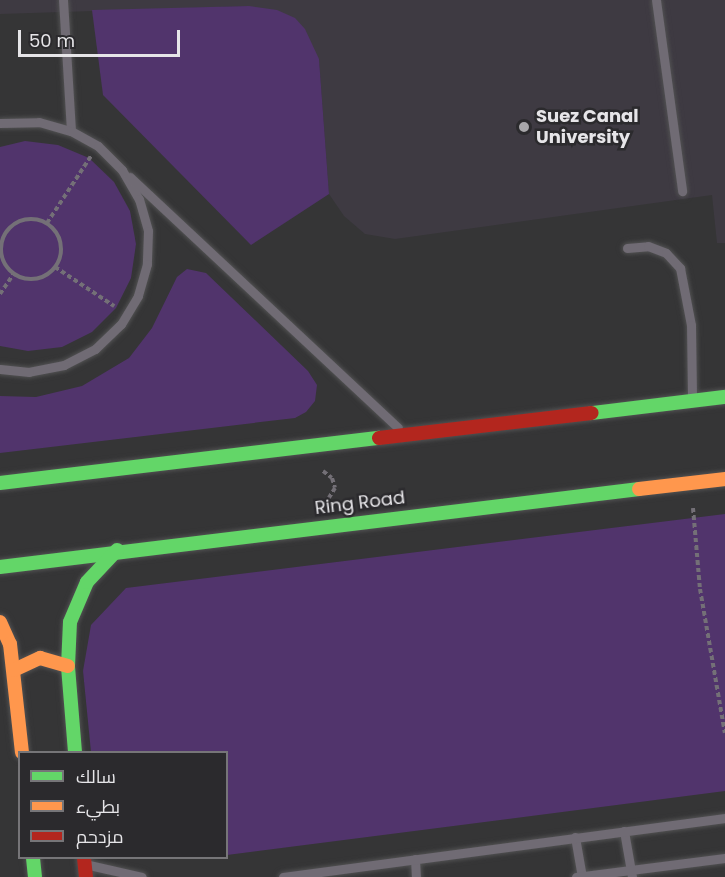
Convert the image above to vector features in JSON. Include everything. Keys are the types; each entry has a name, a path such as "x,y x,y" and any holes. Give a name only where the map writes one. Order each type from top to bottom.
{"main road":[{"path":"0,483 725,397"},
{"name":"Ring Road","path":"0,567 117,550 725,479"},
{"path":"75,751 68,666 69,633 76,601 94,574 117,550"},
{"path":"0,622 10,644 22,751"},
{"path":"14,670 40,658 68,666"},
{"path":"33,859 35,877"}],"lane":[{"path":"63,0 71,130"},
{"path":"656,0 682,191"},
{"path":"0,123 39,122 71,130 98,146 404,434"},
{"path":"0,369 29,372 64,365 96,349 121,324 138,296 147,264 148,231 139,199 122,170"},
{"path":"627,248 648,246 666,253 680,268 691,325 692,401"},
{"path":"283,877 725,818"},
{"path":"624,831 631,874"},
{"path":"575,837 582,877"},
{"path":"576,877 631,874 725,858"},
{"path":"414,859 416,877"},
{"path":"85,866 142,877"}],"path":[{"path":"47,223 98,146"},
{"path":"23,219 47,223 62,244 55,267 31,279 14,273 2,258 5,233 23,219"},
{"path":"0,230 5,233"},
{"path":"55,267 116,308 121,324"},
{"path":"0,294 14,273"},
{"path":"312,471 323,471 332,478 335,488 331,499 322,504"},
{"path":"691,483 700,589 725,733"}],"shaded area":[{"name":"Suez Canal University","path":"0,0 725,0 725,243 717,243 712,195 395,239 365,234 344,216 329,194 319,59 249,6 0,14"},
{"path":"249,6 277,10 295,18 305,29 319,59 329,194 251,245 103,95 92,10"},
{"path":"25,141 58,145 89,158 114,182 130,211 136,244 131,278 116,308 92,332 62,347 28,351 0,346 0,147"},
{"path":"187,269 206,273 308,371 317,385 315,401 306,412 295,418 0,453 0,396 36,397 82,386 129,358 152,328 177,277"},
{"path":"725,514 725,791 228,855 228,751 91,751 83,671 91,625 126,588"}],"traffic: fast":[{"path":"592,413 725,397"},
{"path":"0,483 379,438"},
{"path":"0,567 639,489"},
{"path":"75,751 68,666 70,622 87,582 117,550"},
{"path":"33,859 35,877"}],"traffic: slow":[{"path":"639,489 725,479"},
{"path":"0,622 10,644 22,751"},
{"path":"14,670 40,658 68,666"}],"traffic: jam":[{"path":"379,438 592,413"},
{"path":"84,859 86,877"}],"place":[{"name":"Suez Canal University","path":"524,127"}]}
